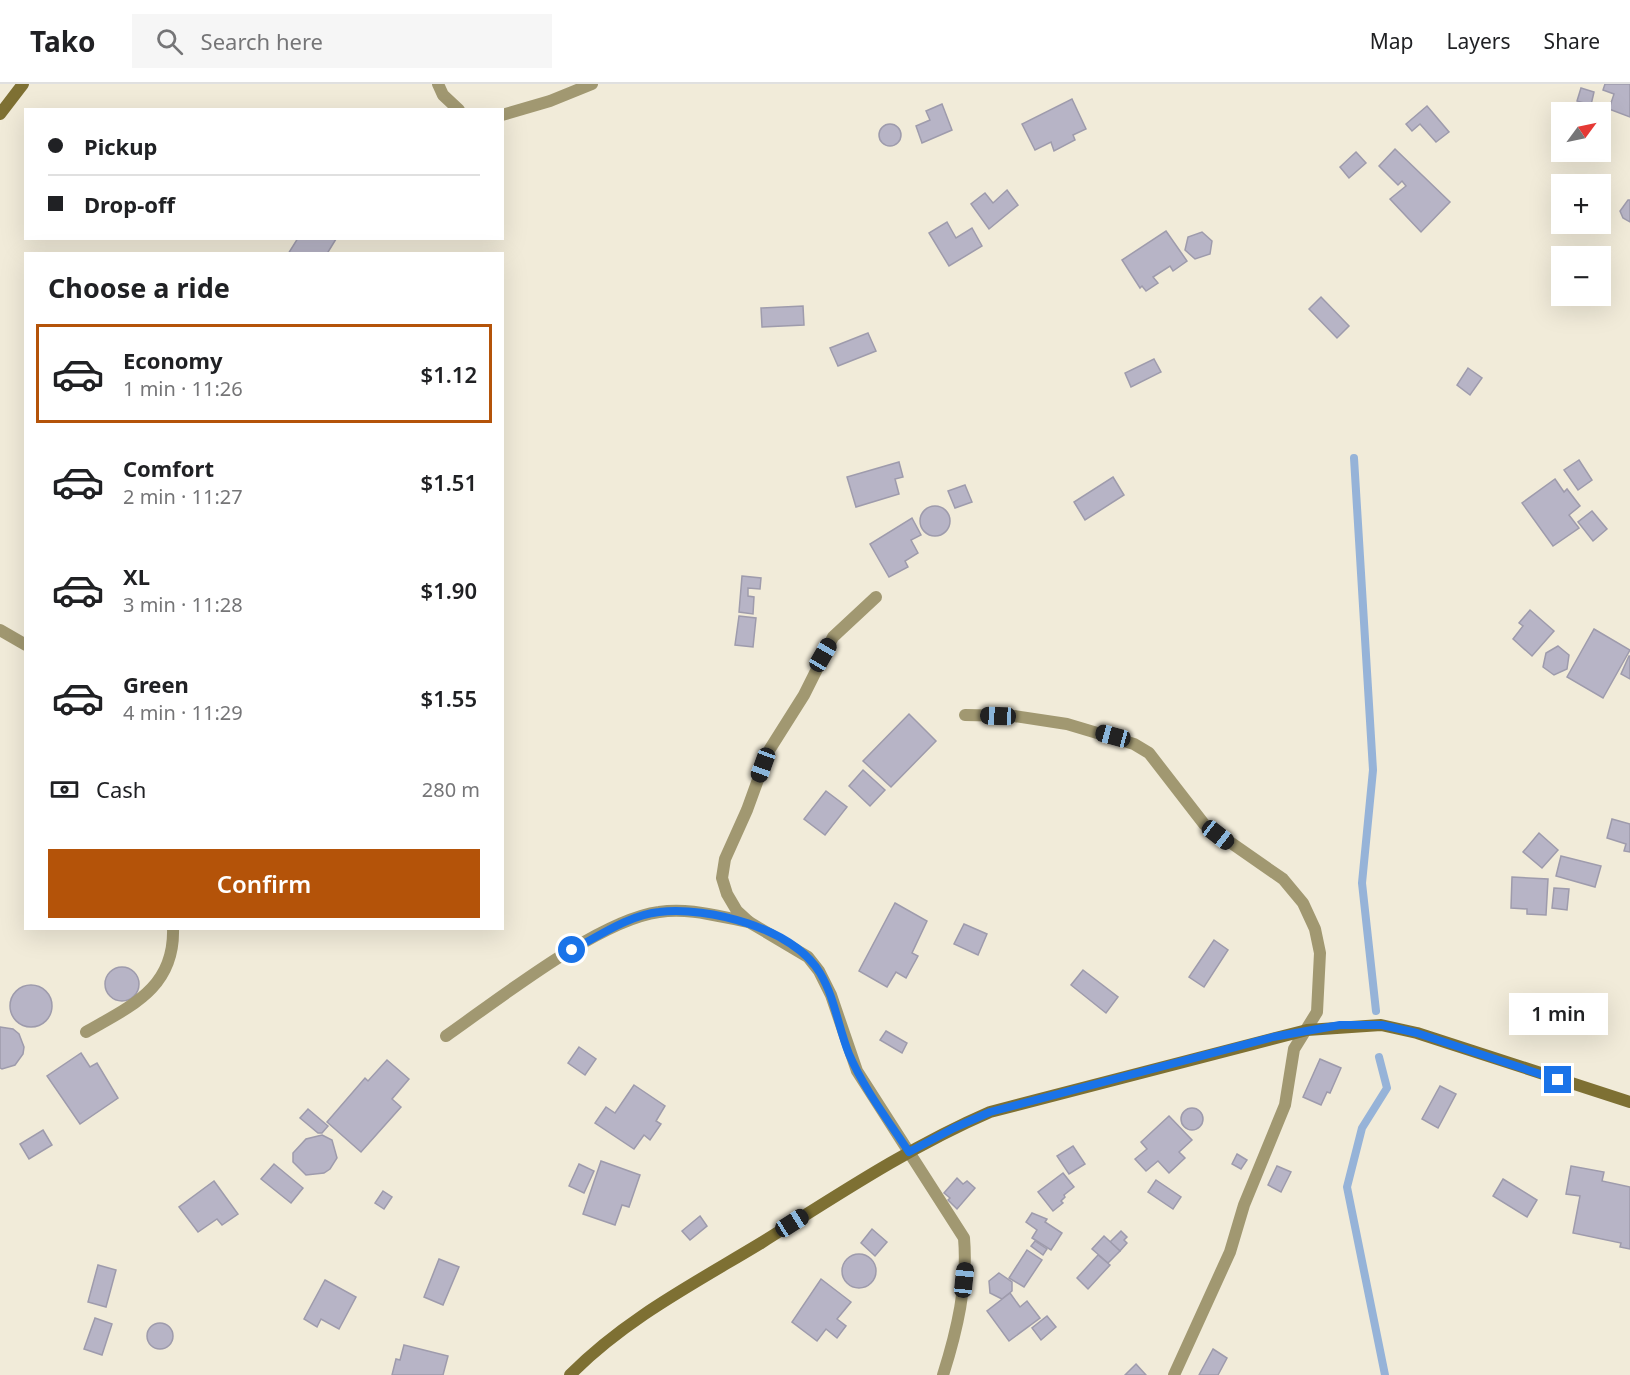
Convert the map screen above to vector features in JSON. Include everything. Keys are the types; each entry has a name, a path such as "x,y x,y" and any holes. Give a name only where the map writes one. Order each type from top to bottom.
{"street":[{"path":"0,114 23,84"},
{"path":"438,84 443,95 457,108"},
{"path":"504,114 550,101 592,84"},
{"path":"876,597 846,624 828,646 804,694 768,753 747,810 725,859 722,878 727,894 737,911 750,922 808,957 819,971 831,995 857,1071 964,1238 966,1258 961,1303 943,1375"},
{"path":"0,630 24,644"},
{"path":"965,715 1014,716 1067,724 1113,736 1149,753 1204,824 1283,879 1303,903 1316,929 1320,953 1317,1012 1294,1049 1285,1105 1245,1205 1230,1252 1174,1375"},
{"path":"446,1036 572,950 638,917 659,912 689,911 750,922"},
{"path":"86,1032 128,1008 154,987 165,973 171,959 173,930"},
{"path":"570,1375 592,1352 634,1320 909,1152 954,1128 990,1112 1307,1030 1382,1025 1408,1031 1630,1102"}],"building":[{"path":"1605,84 1630,84 1630,117 1611,110 1614,94 1603,90"},
{"path":"1581,88 1594,92 1592,102 1577,101"},
{"path":"1072,99 1086,129 1073,135 1075,140 1054,151 1051,142 1035,150 1022,124"},
{"path":"942,104 952,130 922,143 916,126 930,120 926,111"},
{"path":"1427,106 1449,132 1436,142 1420,124 1412,131 1406,124"},
{"path":"890,124 898,127 901,135 898,143 890,146 882,143 879,135 882,127"},
{"path":"1395,149 1450,202 1421,232 1390,199 1406,186 1402,181 1398,185 1379,166"},
{"path":"1356,152 1366,163 1349,178 1340,167"},
{"path":"1007,190 1018,205 989,229 971,204 985,193 993,203"},
{"path":"1630,200 1630,222 1623,218 1620,211"},
{"path":"947,222 956,238 972,228 982,246 949,266 929,233"},
{"path":"1166,231 1187,261 1173,271 1170,266 1153,277 1158,283 1146,291 1142,286 1140,288 1122,260"},
{"path":"1202,232 1212,241 1210,254 1195,259 1185,250 1188,237"},
{"path":"297,240 335,240 328,252 289,252"},
{"path":"1321,297 1349,326 1337,338 1309,309"},
{"path":"803,306 804,325 762,327 761,308"},
{"path":"868,333 876,351 838,366 830,348"},
{"path":"1154,359 1161,372 1131,387 1125,373"},
{"path":"1468,368 1482,378 1470,395 1457,385"},
{"path":"1579,460 1592,480 1578,490 1564,470"},
{"path":"899,462 903,477 895,479 899,494 856,507 847,477"},
{"path":"1113,477 1124,495 1085,520 1074,502"},
{"path":"1555,479 1564,492 1567,489 1580,506 1569,515 1579,528 1553,546 1522,503"},
{"path":"965,485 972,502 955,508 948,491"},
{"path":"935,506 941,507 949,515 949,527 941,535 935,536 929,535 921,527 920,521 921,515 929,507"},
{"path":"1592,511 1607,529 1593,541 1578,522"},
{"path":"912,518 921,535 911,540 918,553 905,561 908,567 889,577 870,544"},
{"path":"742,576 761,578 760,589 748,588 748,596 754,597 753,614 739,612"},
{"path":"1530,610 1554,631 1532,656 1513,639 1523,626 1519,623"},
{"path":"739,616 756,618 753,647 735,645"},
{"path":"1594,629 1630,650 1603,698 1567,677"},
{"path":"1558,646 1569,655 1567,669 1554,675 1543,667 1546,653"},
{"path":"1630,656 1630,679 1621,674"},
{"path":"909,714 936,741 891,787 863,761"},
{"path":"863,770 885,790 870,806 849,786"},
{"path":"826,791 847,807 825,835 804,819"},
{"path":"1612,819 1630,824 1630,852 1624,851 1626,844 1607,838"},
{"path":"1539,833 1558,850 1542,868 1523,852"},
{"path":"1561,856 1601,866 1595,887 1556,876"},
{"path":"1512,877 1548,879 1546,915 1527,914 1527,909 1511,908"},
{"path":"1554,888 1569,889 1567,910 1552,908"},
{"path":"895,903 927,921 912,953 918,956 906,978 896,972 887,987 859,971"},
{"path":"964,924 987,934 978,955 954,944"},
{"path":"1214,940 1228,950 1204,987 1189,977"},
{"path":"122,967 134,972 139,984 134,996 122,1001 110,996 105,984 110,972"},
{"path":"1083,970 1118,997 1106,1013 1071,985"},
{"path":"31,985 46,991 52,1006 46,1021 31,1027 16,1021 10,1006 16,991"},
{"path":"0,1027 13,1029 19,1034 24,1047 23,1054 15,1065 2,1069 0,1068"},
{"path":"886,1031 907,1043 902,1053 880,1040"},
{"path":"579,1047 596,1059 585,1075 568,1063"},
{"path":"81,1053 90,1067 97,1063 118,1098 80,1124 47,1076"},
{"path":"1320,1059 1341,1068 1330,1093 1327,1092 1321,1105 1303,1097"},
{"path":"387,1060 409,1079 392,1099 401,1107 361,1152 327,1122 365,1078 368,1081"},
{"path":"634,1085 665,1106 656,1121 661,1124 650,1140 644,1135 634,1149 595,1123 606,1107 615,1113"},
{"path":"1440,1086 1456,1094 1438,1128 1422,1119"},
{"path":"1192,1108 1200,1111 1203,1119 1200,1127 1192,1130 1184,1127 1181,1119 1184,1111"},
{"path":"308,1109 328,1126 322,1133 318,1133 300,1118"},
{"path":"1169,1116 1192,1140 1179,1152 1185,1158 1169,1173 1158,1161 1146,1171 1135,1159 1147,1149 1141,1142"},
{"path":"43,1130 52,1145 29,1159 20,1144"},
{"path":"322,1135 332,1140 337,1158 330,1169 324,1173 306,1175 293,1162 293,1153 306,1139"},
{"path":"1073,1146 1085,1164 1069,1174 1057,1156"},
{"path":"1237,1154 1247,1160 1241,1169 1232,1164"},
{"path":"601,1161 640,1175 629,1207 622,1205 615,1225 583,1214"},
{"path":"274,1164 303,1188 291,1203 261,1179"},
{"path":"579,1164 594,1171 584,1193 569,1186"},
{"path":"1277,1166 1291,1172 1281,1192 1268,1185"},
{"path":"1571,1166 1604,1172 1602,1181 1630,1187 1630,1249 1620,1247 1621,1243 1573,1233 1580,1196 1566,1194"},
{"path":"1063,1173 1074,1187 1064,1195 1061,1201 1063,1203 1053,1211 1038,1192"},
{"path":"957,1178 963,1184 967,1181 975,1188 957,1209 944,1193"},
{"path":"1503,1179 1537,1200 1527,1217 1493,1196"},
{"path":"1156,1180 1181,1197 1173,1209 1148,1192"},
{"path":"214,1181 238,1214 222,1225 217,1219 198,1232 179,1207"},
{"path":"383,1191 392,1197 384,1209 375,1203"},
{"path":"1032,1213 1047,1219 1045,1222 1062,1233 1051,1250 1032,1238 1037,1230 1026,1222"},
{"path":"700,1216 707,1226 690,1240 682,1231"},
{"path":"872,1229 887,1242 875,1256 861,1243"},
{"path":"1121,1231 1127,1237 1124,1240 1127,1243 1120,1251 1110,1242"},
{"path":"1104,1236 1120,1251 1108,1263 1092,1249"},
{"path":"1035,1241 1047,1249 1043,1255 1031,1246"},
{"path":"1027,1250 1042,1260 1024,1287 1009,1278"},
{"path":"859,1254 871,1259 876,1271 871,1283 859,1288 847,1283 842,1271 847,1259"},
{"path":"1098,1255 1110,1265 1088,1289 1077,1278"},
{"path":"439,1259 459,1267 443,1305 424,1297"},
{"path":"98,1265 116,1270 106,1307 88,1302"},
{"path":"999,1273 1012,1282 1012,1291 1002,1299 990,1293 989,1281"},
{"path":"821,1279 851,1302 837,1319 846,1326 837,1338 826,1329 817,1341 792,1322"},
{"path":"325,1280 356,1297 339,1329 321,1319 317,1327 304,1319"},
{"path":"1010,1293 1020,1307 1027,1301 1040,1318 1009,1341 987,1311"},
{"path":"1047,1316 1056,1327 1041,1340 1032,1328"},
{"path":"95,1318 112,1324 102,1355 84,1349"},
{"path":"160,1323 169,1327 173,1336 169,1345 160,1349 151,1345 147,1336 151,1327"},
{"path":"404,1345 448,1356 443,1375 392,1375 396,1359 400,1360"},
{"path":"1213,1349 1227,1358 1218,1375 1199,1375"},
{"path":"1136,1364 1146,1375 1125,1375"}],"waterway":[{"path":"1354,458 1373,770 1362,883 1376,1011"},
{"path":"1379,1057 1387,1088 1362,1128 1347,1187 1385,1375"}],"route":[{"path":"572,950 638,917 659,912 689,911 750,922 791,945 808,957 819,971 831,995 848,1052 857,1071 909,1152 921,1144 990,1112 1273,1037 1340,1025 1382,1025 1417,1033 1558,1080"}]}
